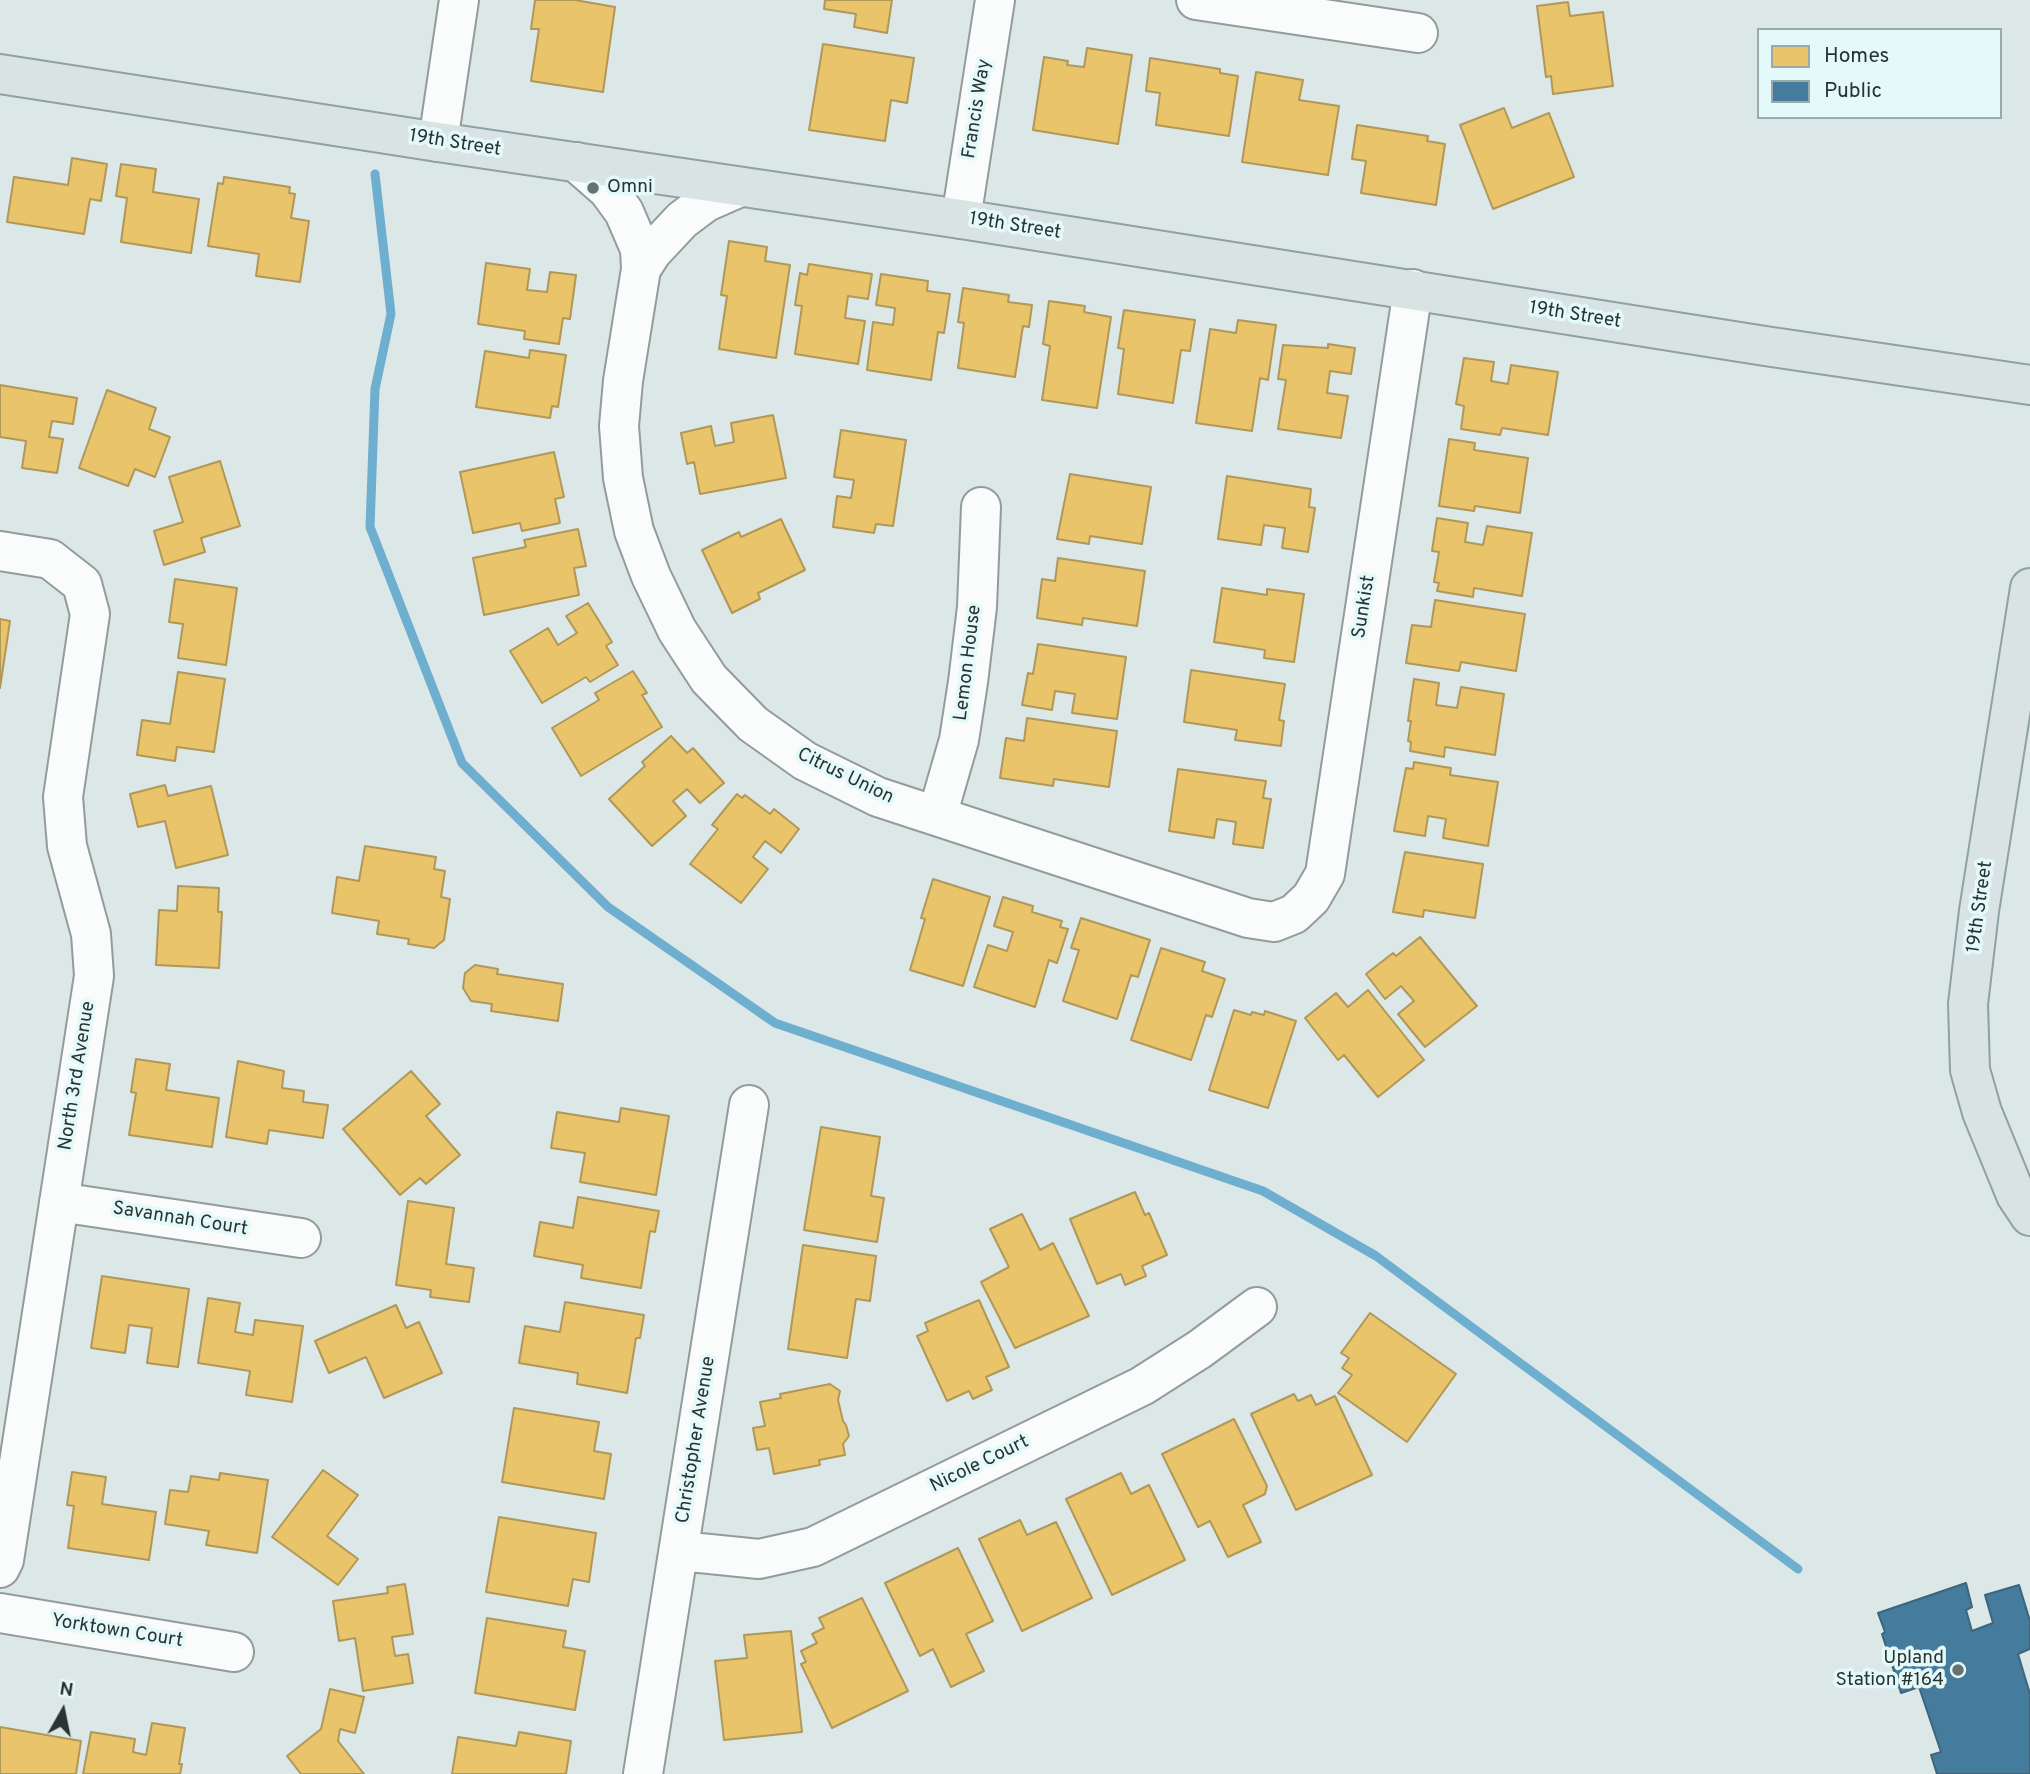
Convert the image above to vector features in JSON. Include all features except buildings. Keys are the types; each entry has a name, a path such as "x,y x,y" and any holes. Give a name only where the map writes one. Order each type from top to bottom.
{"main road":[{"name":"19th Street","path":"0,74 961,219 2030,386"},
{"name":"19th Street","path":"2030,589 1981,898 1968,1004 1970,1070 1982,1112 2016,1195 2030,1216"}],"street":[{"path":"438,142 459,0"},
{"name":"Francis Way","path":"961,219 995,0"},
{"path":"1196,0 1418,33"},
{"name":"Citrus Union","path":"576,162 608,190 624,212 640,248 641,269 623,382 619,426 623,478 634,531 650,576 677,630 709,679 753,724 805,761 878,797 1248,918 1274,922 1294,915"},
{"name":"Citrus Union","path":"641,269 660,242 682,220 706,202 740,187"},
{"name":"Sunkist","path":"1294,915 1311,898 1325,874 1413,289"},
{"name":"Lemon House","path":"937,817 959,740 968,682 977,607 981,507"},
{"name":"North 3rd Avenue","path":"0,551 50,559 82,584 90,614 64,797 67,846 91,934 94,976 4,1560 0,1568"},
{"name":"Christopher Avenue","path":"643,1774 749,1105"},
{"name":"Savannah Court","path":"58,1202 301,1238"},
{"name":"Nicole Court","path":"680,1551 759,1559 813,1547 1142,1386 1200,1349 1257,1307"},
{"name":"Yorktown Court","path":"0,1613 233,1652"}],"waterway":[{"path":"375,174 391,314 375,389 370,527 462,763 608,907 775,1023 1263,1191 1376,1256 1798,1569"}],"place":[{"name":"Omni","path":"593,188"},
{"name":"Upland Station #164","path":"1958,1670"}]}
